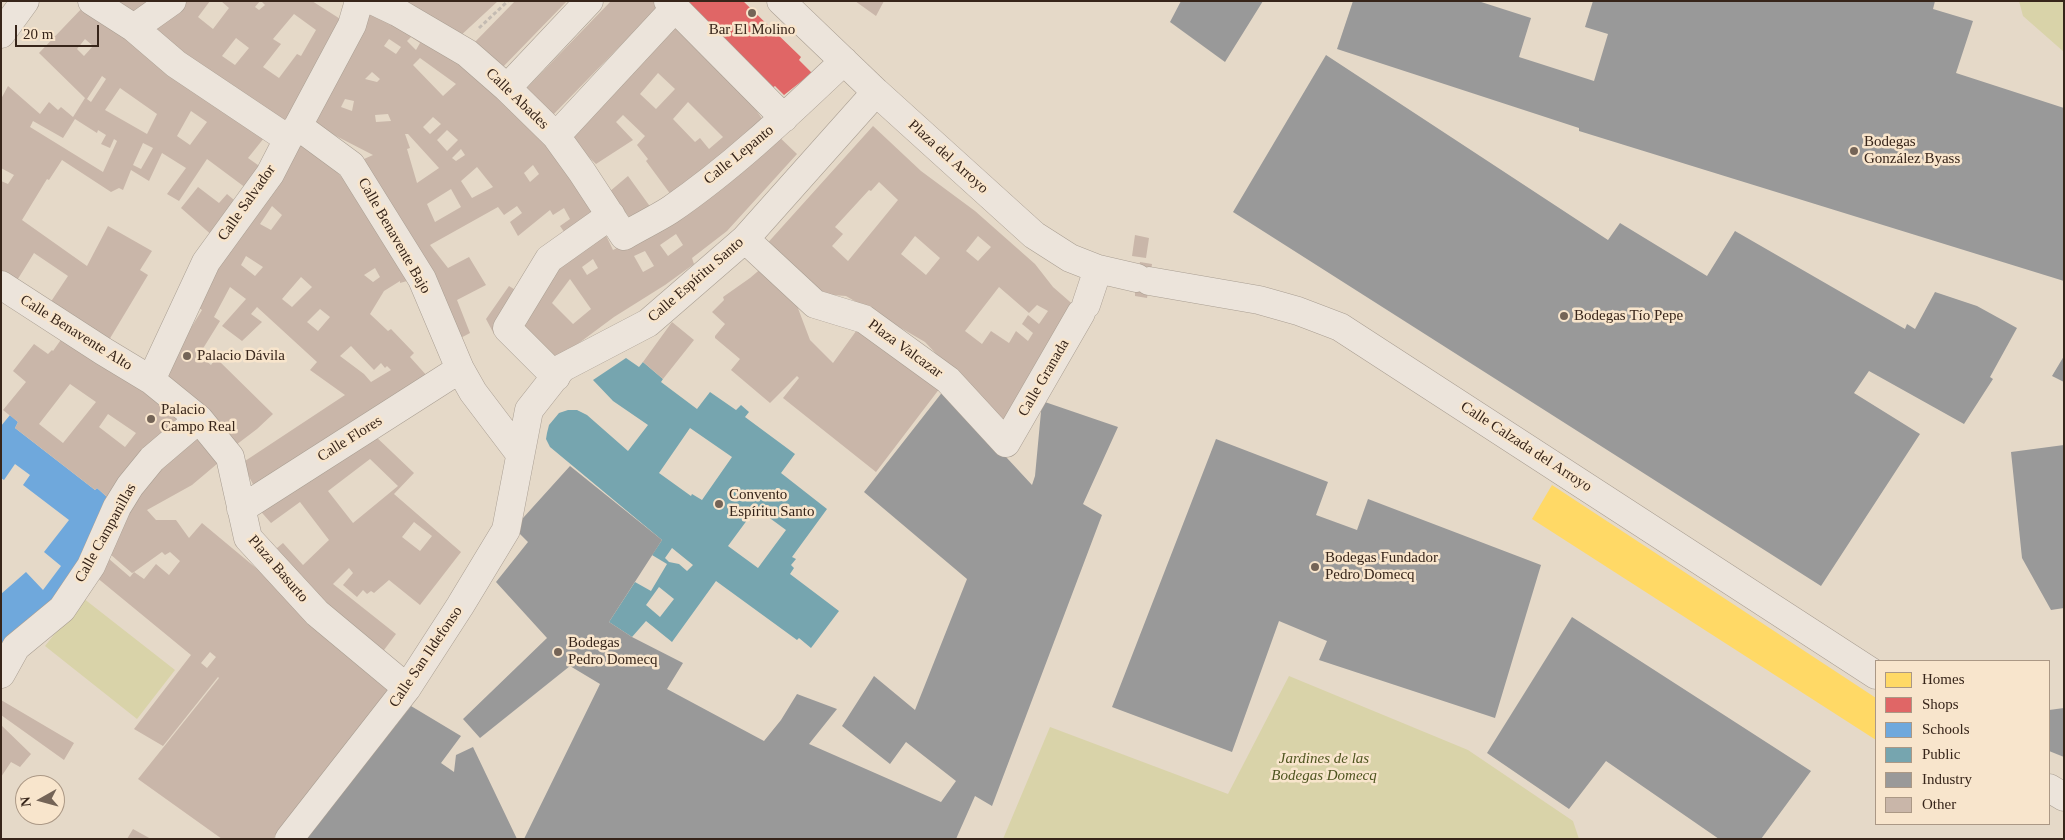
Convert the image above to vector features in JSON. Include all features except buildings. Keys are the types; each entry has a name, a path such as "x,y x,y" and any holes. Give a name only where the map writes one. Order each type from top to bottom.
{"street":[{"path":"1,34 25,1"},
{"name":"Calle Benavente Bajo","path":"92,1 134,28 176,64 351,165 422,279 460,369 472,392 520,454"},
{"path":"134,28 172,1"},
{"name":"Calle Salvador","path":"151,380 206,262 270,174 352,25 358,1"},
{"name":"Calle Abades","path":"374,1 397,12 467,53 507,88 556,136 617,226"},
{"path":"507,88 589,1"},
{"name":"Plaza del Arroyo","path":"780,1 876,92 1034,235 1070,258 1098,270 1143,280"},
{"path":"556,136 672,5 784,118"},
{"name":"Calle Lepanto","path":"556,377 507,328 549,259 617,226 670,210 725,168 784,118 844,61"},
{"name":"Calle Espíritu Santo","path":"520,454 529,410 562,368 648,323 745,239 876,92"},
{"name":"Plaza Valcazar","path":"745,239 814,304 864,319 948,380 1006,443"},
{"name":"Calle Granada","path":"1006,443 1084,309 1098,270"},
{"name":"Calle Calzada del Arroyo","path":"1143,280 1259,300 1298,311 1340,327 1875,674"},
{"name":"Calle Benavente Alto","path":"1,285 151,380"},
{"name":"Calle Flores","path":"241,509 460,369"},
{"name":"Plaza Basurto","path":"151,380 199,419 230,456 248,538 317,613 408,688"},
{"name":"Calle Campanillas","path":"1,674 16,647 62,609 91,566 117,507 130,486 152,459 199,419"},
{"name":"Calle San Ildefonso","path":"289,839 408,688 506,530 520,454"},
{"path":"2050,789 2064,798"}],"path":[{"path":"459,48 508,1"}],"green space":[{"path":"2019,1 2064,1 2064,52 2023,16"},
{"path":"83,598 175,670 137,719 45,646"},
{"name":"Jardines de las Bodegas Domecq","path":"1289,676 1468,750 1573,821 1579,839 1003,839 1050,727 1228,794"}],"place":[{"name":"Bar El Molino","path":"752,13"},
{"name":"Bodegas González Byass","path":"1854,151"},
{"name":"Bodegas Tío Pepe","path":"1564,316"},
{"name":"Palacio Dávila","path":"187,356"},
{"name":"Palacio Campo Real","path":"151,419"},
{"name":"Convento Espíritu Santo","path":"719,504"},
{"name":"Bodegas Fundador Pedro Domecq","path":"1315,567"},
{"name":"Bodegas Pedro Domecq","path":"558,652"}]}
